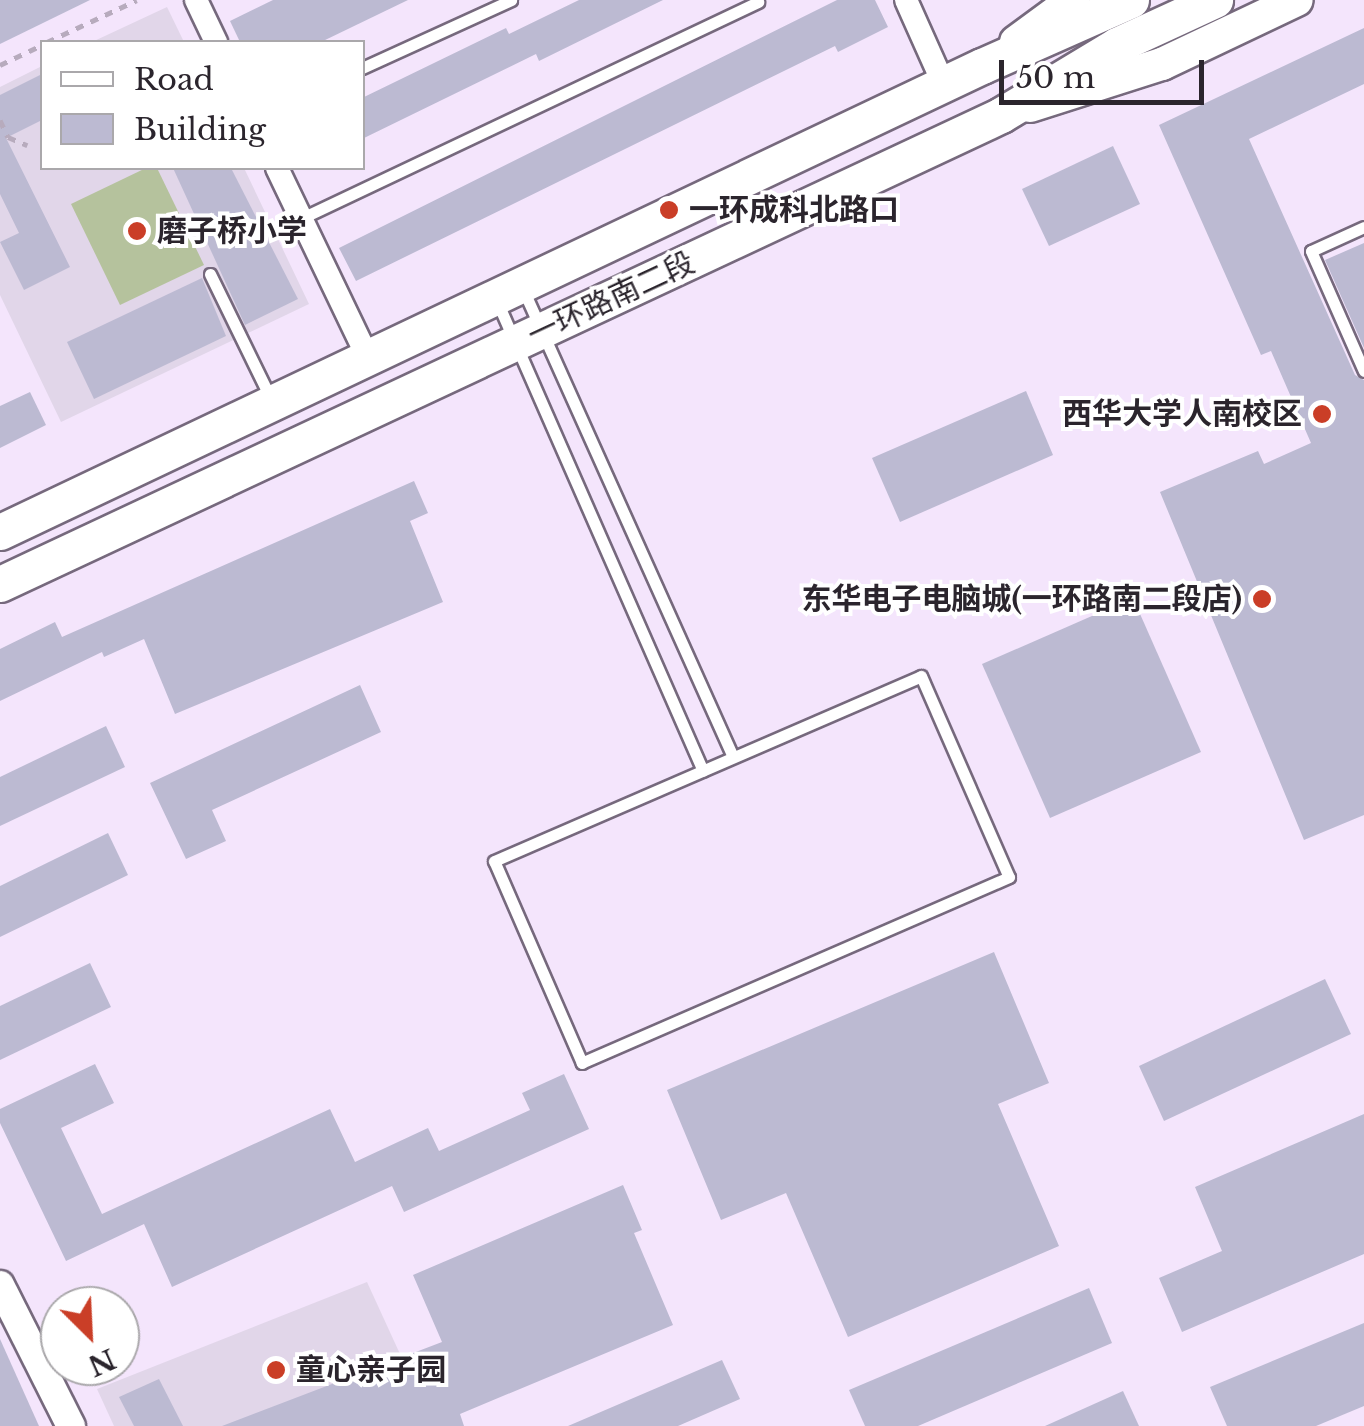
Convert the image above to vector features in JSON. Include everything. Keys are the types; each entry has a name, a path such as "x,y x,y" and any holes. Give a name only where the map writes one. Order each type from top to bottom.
{"main road":[{"path":"982,66 1073,0"},
{"name":"一环路南二段","path":"0,532 982,66 1132,0"},
{"name":"一环路南二段","path":"0,584 1002,115 1117,45 1215,0"},
{"path":"1002,115 1162,64 1297,0"}],"street":[{"path":"196,0 215,40"},
{"path":"906,0 944,85"},
{"path":"278,170 369,360"},
{"path":"0,1285 71,1426"}],"lane":[{"path":"365,67 511,0"},
{"path":"302,218 758,2"},
{"path":"1364,228 1310,250 1364,372"},
{"path":"210,274 274,404"},
{"path":"509,293 703,770"},
{"path":"509,293 734,757"},
{"path":"921,676 1009,877 582,1062 494,861 734,757 921,676"}],"path":[{"path":"53,40 138,0"},
{"path":"0,65 40,46"},
{"path":"0,120 8,137 28,145"}],"shaded area":[{"path":"167,7 183,40 96,40"},
{"name":"磨子桥小学","path":"40,67 40,170 245,170 309,304 61,422 0,295 0,87"},
{"name":"童心亲子园","path":"367,1282 433,1426 114,1426 97,1389 140,1386 140,1372"}],"green space":[{"path":"142,170 158,170 204,265 120,305 71,204"}],"building":[{"path":"0,0 90,0 0,44"},
{"path":"273,0 408,0 325,40 239,40 230,21"},
{"path":"579,0 663,0 539,61 536,54 365,138 365,97 506,28 509,34"},
{"path":"837,0 875,0 888,27 838,52 835,46 356,281 339,248"},
{"path":"1364,28 1364,84 1249,139 1355,375 1364,380 1364,815 1304,840 1160,492 1258,451 1264,464 1311,443 1271,351 1261,355 1159,125"},
{"path":"40,75 40,121 6,138 70,267 24,290 0,242 19,233 0,194 0,95"},
{"path":"1113,146 1140,204 1049,246 1022,189"},
{"path":"174,170 232,170 298,299 245,325"},
{"path":"1364,243 1364,348 1325,260"},
{"path":"202,278 226,336 94,399 67,342"},
{"path":"1026,391 1053,455 900,522 872,458"},
{"path":"30,392 46,425 0,448 0,406"},
{"path":"414,481 428,513 410,521 443,602 175,714 144,639 104,657 102,652 0,701 0,649 55,622 62,637"},
{"path":"1133,598 1201,752 1050,818 982,664"},
{"path":"360,685 381,732 212,810 226,841 186,859 150,783"},
{"path":"106,726 125,767 0,826 0,777"},
{"path":"108,833 128,875 0,937 0,886"},
{"path":"994,952 1049,1083 998,1104 1059,1246 848,1337 786,1193 721,1220 667,1090"},
{"path":"90,963 111,1007 0,1060 0,1006"},
{"path":"1325,979 1351,1034 1164,1121 1139,1066"},
{"path":"95,1064 114,1103 61,1128 102,1214 330,1109 355,1162 428,1128 439,1151 530,1110 522,1093 564,1074 589,1129 404,1212 392,1186 172,1287 144,1224 66,1261 0,1123 0,1109"},
{"path":"1364,1114 1364,1254 1182,1332 1159,1278 1222,1251 1195,1187"},
{"path":"623,1185 642,1230 634,1233 673,1325 460,1414 464,1426 222,1426 442,1342 413,1275"},
{"path":"1089,1288 1112,1343 918,1426 865,1426 849,1390"},
{"path":"1364,1323 1364,1406 1316,1426 1227,1426 1210,1387"},
{"path":"0,1339 39,1426 0,1426"},
{"path":"722,1360 740,1399 678,1426 568,1426"},
{"path":"159,1379 183,1426 134,1426 119,1397"},
{"path":"1123,1391 1139,1426 1045,1426"}],"place":[{"name":"一环成科北路口","path":"669,210"},
{"name":"磨子桥小学","path":"137,231"},
{"name":"西华大学人南校区","path":"1322,414"},
{"name":"东华电子电脑城(一环路南二段店)","path":"1262,599"},
{"name":"童心亲子园","path":"276,1370"}]}
